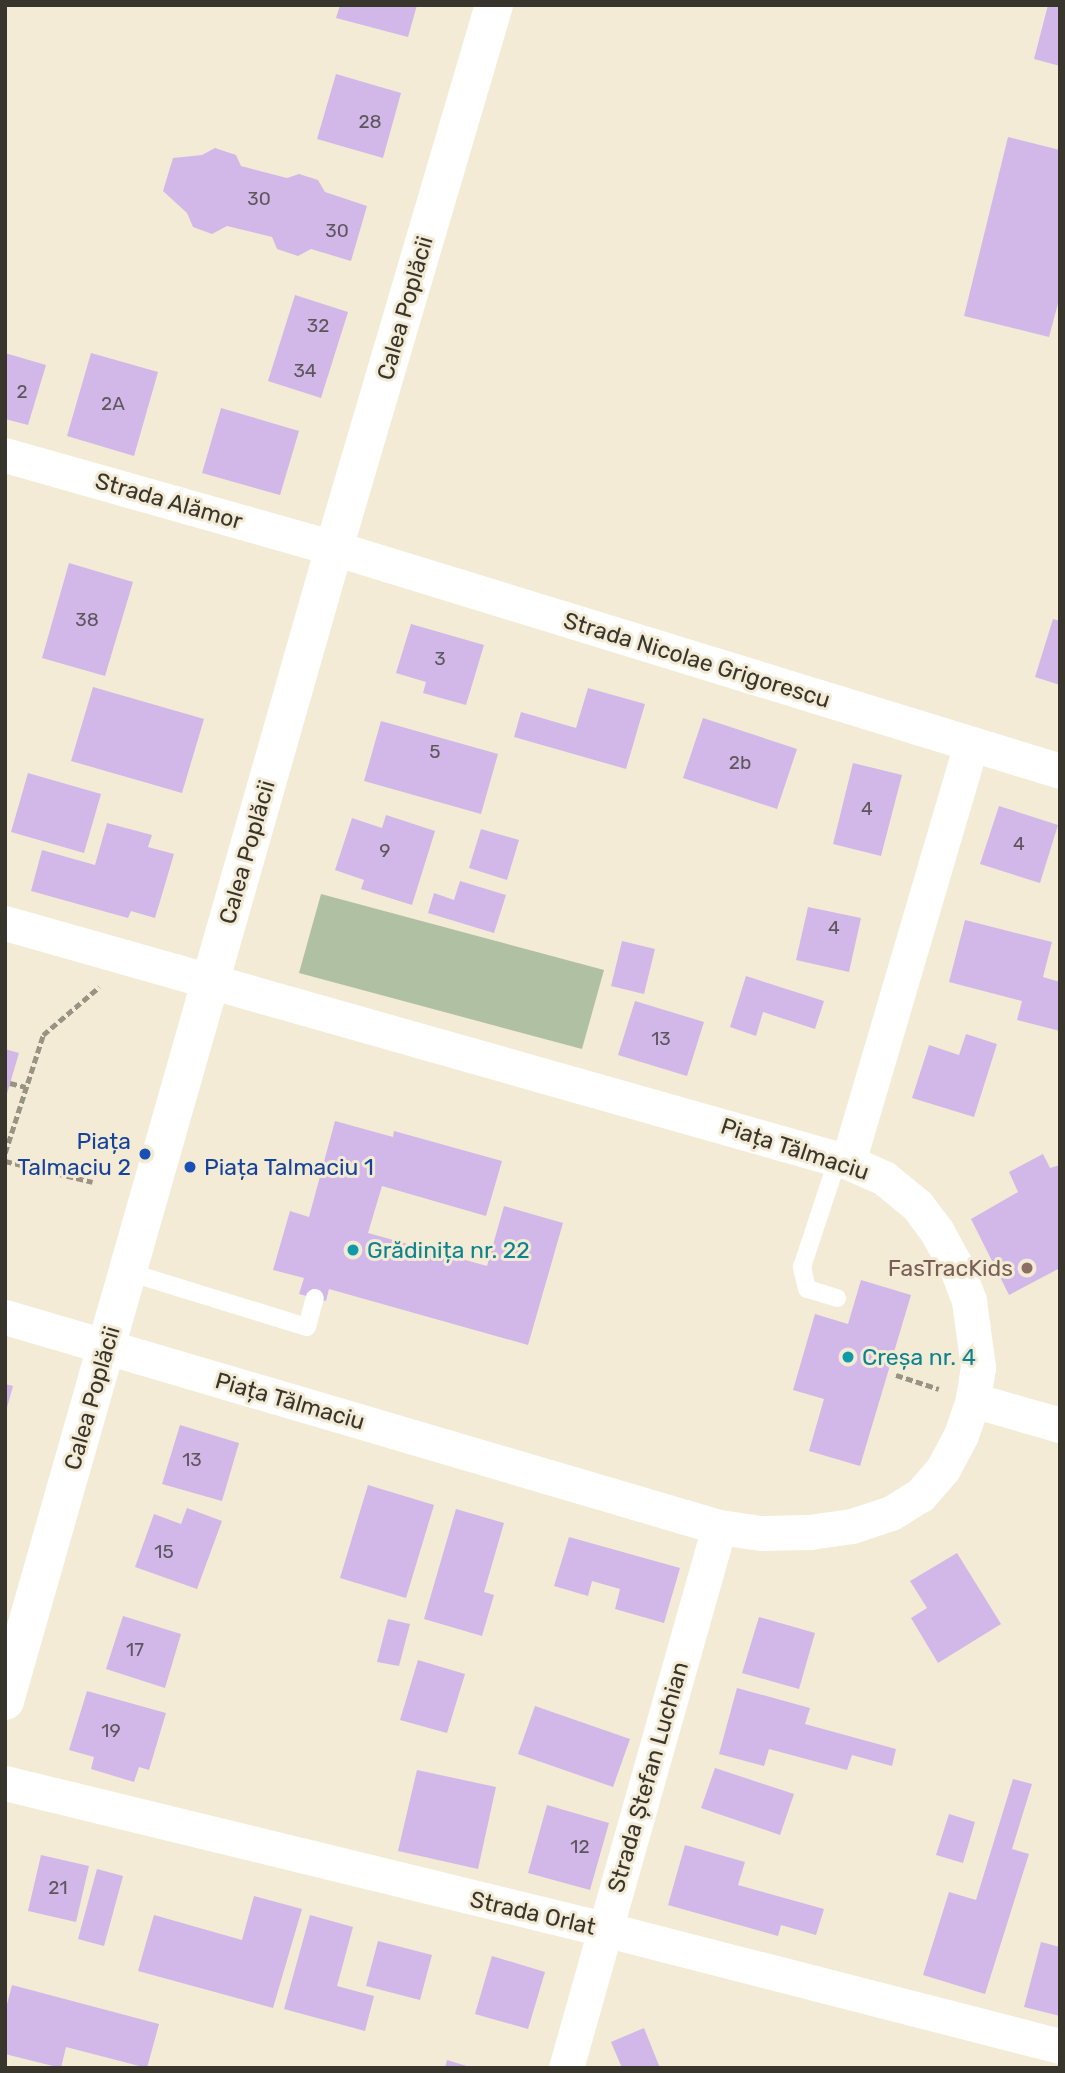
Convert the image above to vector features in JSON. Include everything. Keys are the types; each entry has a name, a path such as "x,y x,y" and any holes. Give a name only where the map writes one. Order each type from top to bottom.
{"main road":[{"name":"Calea Poplăcii","path":"5,1701 334,548 494,5"}],"street":[{"name":"Strada Alămor","path":"5,455 334,548"},
{"name":"Strada Nicolae Grigorescu","path":"334,548 1060,771"},
{"path":"843,1160 971,744"},
{"name":"Piața Tălmaciu","path":"5,923 843,1160 884,1178 917,1205 956,1264 969,1301 978,1367 973,1399 961,1435 943,1469 920,1495 891,1513 852,1526 810,1532 761,1533 719,1527 5,1317"},
{"path":"973,1399 1060,1425"},
{"name":"Strada Ștefan Luchian","path":"566,2068 719,1527"},
{"name":"Strada Orlat","path":"5,1783 604,1929 1060,2046"}],"lane":[{"path":"837,1298 807,1289 802,1267 843,1160"},
{"path":"128,1272 307,1327 315,1298"}],"path":[{"path":"5,1153 8,1135 43,1035 132,959"},
{"path":"10,1083 27,1087"},
{"path":"5,1161 93,1182"},
{"path":"896,1375 973,1399"}],"green space":[{"path":"321,894 604,970 582,1049 299,973"}],"building":[{"path":"340,5 417,5 408,37 336,18"},
{"path":"1048,5 1060,5 1060,66 1034,59"},
{"path":"336,74 401,93 383,158 317,139"},
{"path":"1008,137 1060,150 1060,296 1049,337 964,316"},
{"path":"215,148 236,155 241,166 287,178 299,174 318,180 325,192 367,206 351,261 311,249 298,256 277,249 272,237 227,226 212,234 193,227 187,213 163,191 173,158 202,155"},
{"path":"295,295 348,312 321,398 268,381"},
{"path":"5,353 46,365 28,425 5,419"},
{"path":"91,353 158,372 134,456 67,436"},
{"path":"221,408 299,431 280,495 202,473"},
{"path":"69,563 133,582 105,676 42,658"},
{"path":"1053,619 1060,621 1060,685 1035,677"},
{"path":"411,624 484,645 466,705 423,693 426,682 396,673"},
{"path":"93,687 204,719 182,793 71,761"},
{"path":"588,688 645,704 626,769 514,737 521,712 576,728"},
{"path":"703,718 797,749 777,809 683,778"},
{"path":"381,721 498,754 481,814 364,781"},
{"path":"853,763 902,775 881,856 833,844"},
{"path":"28,773 101,794 84,853 11,832"},
{"path":"999,806 1058,825 1040,883 980,864"},
{"path":"386,815 435,831 412,905 361,889 364,880 335,870 352,818 382,828"},
{"path":"107,823 152,835 148,847 174,854 155,918 131,911 128,918 31,891 42,850 95,865"},
{"path":"481,829 519,840 507,880 469,868"},
{"path":"460,881 506,895 494,933 428,913 434,893 454,900"},
{"path":"808,907 861,918 849,972 796,960"},
{"path":"965,920 1052,942 1043,977 1060,982 1060,1031 1017,1020 1022,1001 949,982"},
{"path":"622,941 655,949 644,994 611,986"},
{"path":"746,976 824,1001 815,1029 763,1012 756,1036 730,1027"},
{"path":"635,1001 704,1022 687,1076 618,1055"},
{"path":"966,1034 997,1044 974,1117 912,1098 929,1045 959,1055"},
{"path":"5,1049 19,1053 6,1097 5,1097"},
{"name":"Grădinița nr. 22","path":"335,1121 393,1137 394,1131 502,1161 486,1216 382,1186 368,1233 487,1266 504,1206 563,1223 528,1345 329,1289 326,1301 299,1294 304,1278 273,1270 290,1211 309,1217"},
{"path":"1043,1154 1050,1168 1060,1165 1060,1268 1009,1295 971,1219 1018,1192 1009,1172"},
{"name":"Creșa nr. 4","path":"861,1280 911,1295 860,1466 809,1451 824,1399 793,1390 815,1314 848,1324"},
{"path":"5,1384 13,1386 6,1411 5,1411"},
{"path":"180,1425 239,1443 222,1501 162,1484"},
{"path":"368,1485 434,1505 406,1598 340,1578"},
{"path":"187,1508 222,1521 197,1589 135,1567 154,1514 181,1524"},
{"path":"456,1509 504,1523 484,1592 494,1595 482,1636 424,1619"},
{"path":"569,1537 680,1568 664,1623 615,1609 620,1589 592,1581 588,1596 554,1586"},
{"path":"957,1553 1001,1624 938,1663 911,1618 927,1608 910,1581"},
{"path":"123,1616 181,1634 165,1688 106,1669"},
{"path":"759,1617 815,1633 799,1689 742,1673"},
{"path":"388,1619 410,1624 399,1666 377,1662"},
{"path":"418,1660 465,1674 447,1733 400,1720"},
{"path":"737,1688 810,1708 805,1724 896,1749 892,1766 852,1755 847,1770 769,1749 764,1766 719,1754"},
{"path":"87,1691 166,1713 149,1770 139,1767 134,1782 91,1769 94,1757 69,1750"},
{"path":"535,1706 630,1739 613,1787 518,1754"},
{"path":"715,1768 794,1794 780,1835 701,1808"},
{"path":"417,1770 496,1787 478,1869 398,1851"},
{"path":"1013,1779 1032,1784 1012,1849 1029,1854 985,1994 923,1975 949,1892 976,1900"},
{"path":"547,1805 609,1823 590,1890 528,1873"},
{"path":"949,1814 975,1822 963,1863 936,1855"},
{"path":"685,1845 745,1862 738,1885 824,1909 816,1935 781,1925 778,1936 668,1905"},
{"path":"41,1855 89,1866 76,1922 28,1911"},
{"path":"97,1869 123,1876 104,1946 78,1939"},
{"path":"254,1896 302,1909 273,2008 138,1971 154,1915 242,1940"},
{"path":"310,1915 353,1927 337,1986 374,1996 365,2031 284,2009"},
{"path":"378,1941 432,1955 420,2000 366,1986"},
{"path":"1041,1942 1060,1947 1060,2016 1024,2007"},
{"path":"492,1956 545,1972 528,2029 475,2014"},
{"path":"12,1985 159,2024 147,2068 66,2047 61,2068 5,2054 5,2012"},
{"path":"644,2028 660,2068 622,2068 611,2042"},
{"path":"447,2060 470,2067 470,2068 445,2068"}],"place":[{"name":"Piața Talmaciu 2","path":"145,1154"},
{"name":"Piața Talmaciu 1","path":"190,1167"},
{"name":"Grădinița nr. 22","path":"353,1250"},
{"name":"FasTracKids","path":"1027,1268"},
{"name":"Creșa nr. 4","path":"848,1357"}]}
